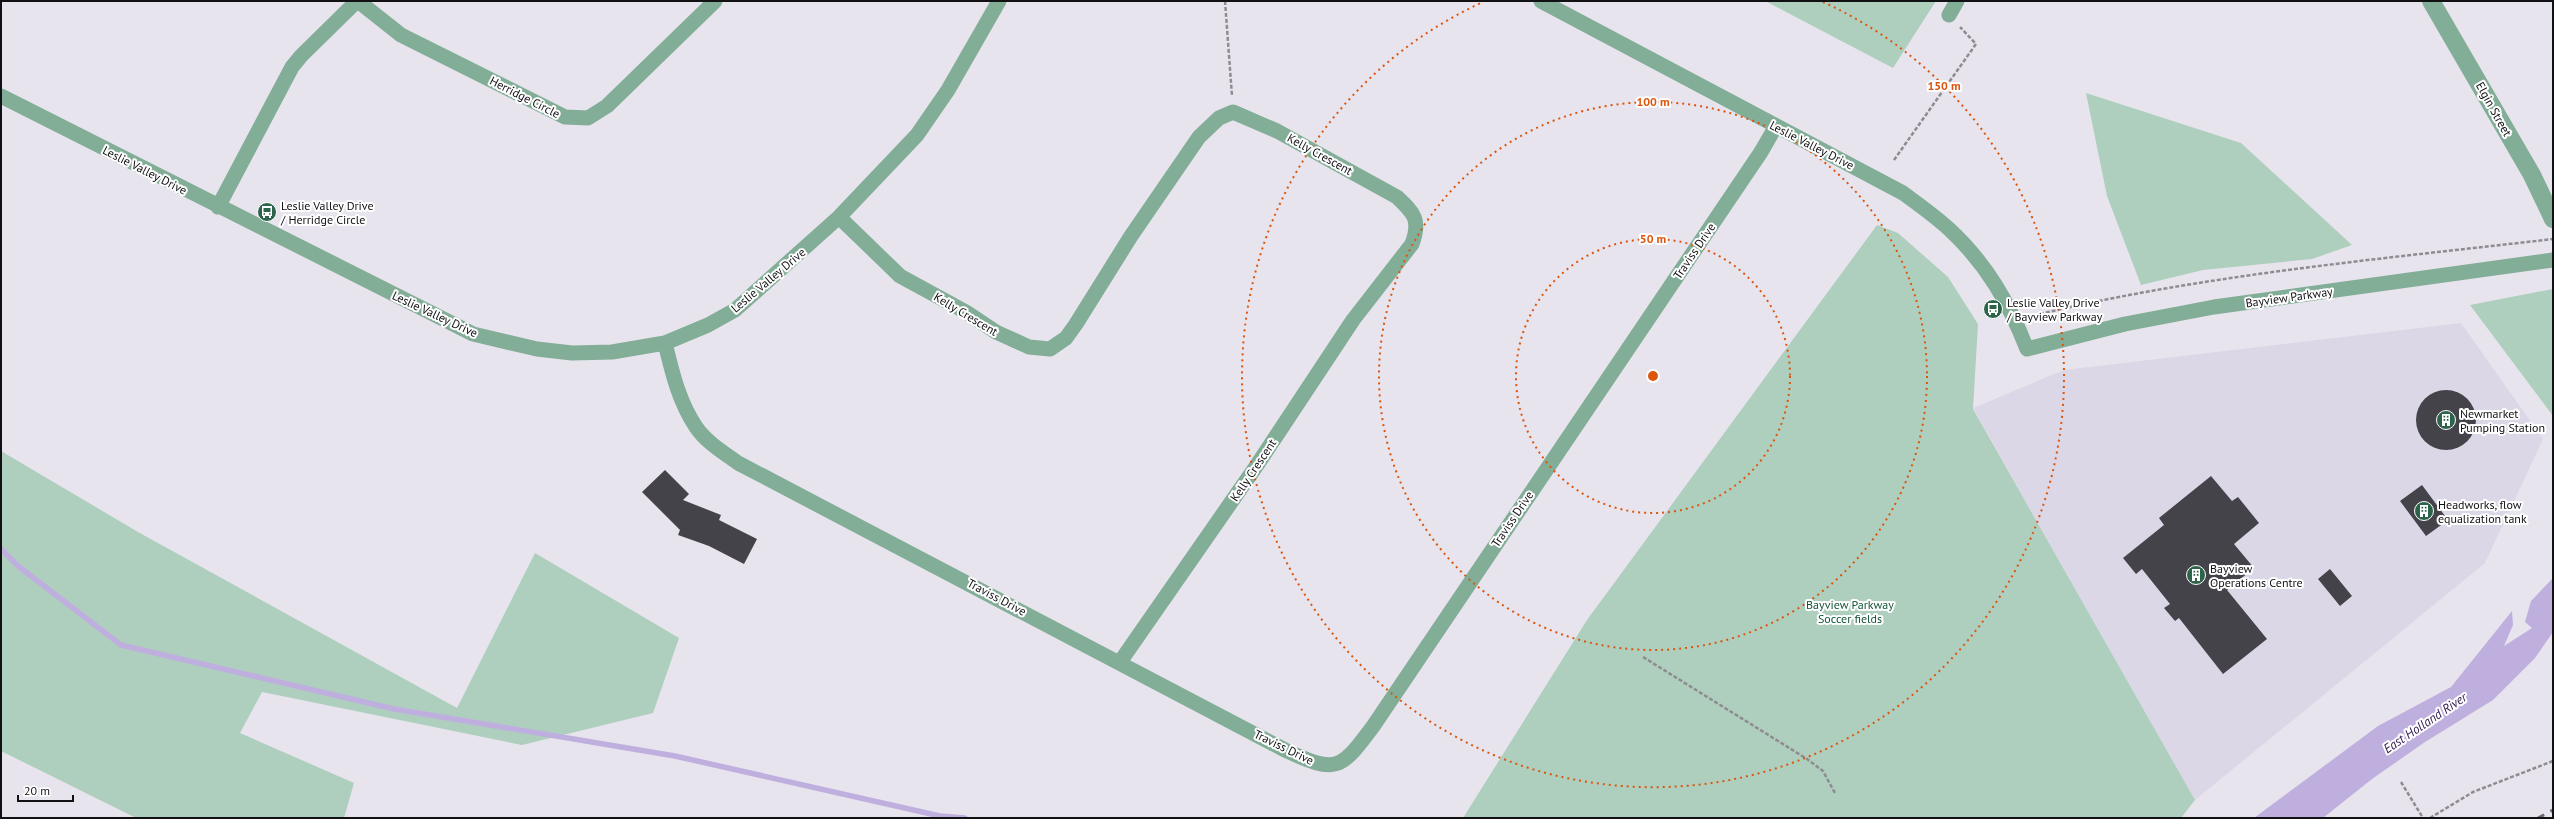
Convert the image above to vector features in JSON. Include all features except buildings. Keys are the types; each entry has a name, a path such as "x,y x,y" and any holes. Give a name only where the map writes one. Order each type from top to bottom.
{"street":[{"name":"Herridge Circle","path":"218,207 292,68 301,56 358,1 408,38 564,117 588,118 607,106 715,1"},
{"name":"Leslie Valley Drive","path":"1,96 218,207 473,334 537,349 572,353 612,352 665,344 708,325 735,310 839,217 917,135 948,90 999,1"},
{"name":"Leslie Valley Drive","path":"1541,1 1903,193 1948,228 1975,256 2001,292 2027,349"},
{"path":"1949,15 1957,1"},
{"name":"Elgin Street","path":"2431,1 2532,175 2553,219"},
{"name":"Kelly Crescent","path":"839,217 900,276 966,312 996,332 1029,347 1050,349 1062,341 1076,324 1131,236 1199,137 1219,118 1233,112 1277,130 1397,197 1411,210 1416,220 1416,232 1412,244 1353,320 1257,465 1120,662"},
{"name":"Traviss Drive","path":"665,344 679,394 696,427 716,447 738,463 1303,758 1331,766 1343,762 1374,725 1761,152 1776,126"},
{"name":"Bayview Parkway","path":"2027,349 2125,324 2214,307 2553,260"}],"path":[{"path":"1225,1 1233,112"},
{"path":"1894,160 1976,44 1949,15"},
{"path":"2040,314 2110,297 2310,268 2553,239"},
{"path":"1643,657 1807,759 1823,771 1835,793"},
{"path":"2430,818 2473,792 2553,761"},
{"path":"2401,782 2423,818"}],"shaded area":[{"path":"2461,323 2543,439 2485,563 2195,800 1973,408 2064,370"}],"green space":[{"path":"1765,1 1936,1 1893,68"},
{"path":"2086,93 2241,143 2352,245 2312,259 2203,270 2141,285 2107,196"},
{"name":"Bayview Parkway Soccer fields","path":"1877,225 1898,233 1948,277 1978,324 1973,409 2195,800 2181,818 1463,818 1587,620"},
{"path":"2553,289 2553,416 2470,305"},
{"path":"1,451 138,532 457,708 535,553 679,638 653,713 522,745 262,692 240,733 354,783 344,818 136,818 1,751"}],"water":[{"name":"East Holland River","path":"2553,578 2553,632 2535,658 2493,700 2425,742 2372,779 2323,818 2254,818 2378,726 2451,687 2512,611 2513,625 2504,646 2532,628 2525,622 2531,601"}],"waterway":[{"path":"1,549 18,566 121,645 394,709 675,756 940,816 965,818"}],"railway":[{"path":"2538,818 2553,810"}],"place":[{"name":"Leslie Valley Drive / Herridge Circle","path":"267,212"},
{"name":"Leslie Valley Drive / Bayview Parkway","path":"1993,309"},
{"name":"Newmarket Pumping Station","path":"2446,420"},
{"name":"Headworks, flow equalization tank","path":"2424,511"},
{"name":"Bayview Operations Centre","path":"2196,575"}]}
